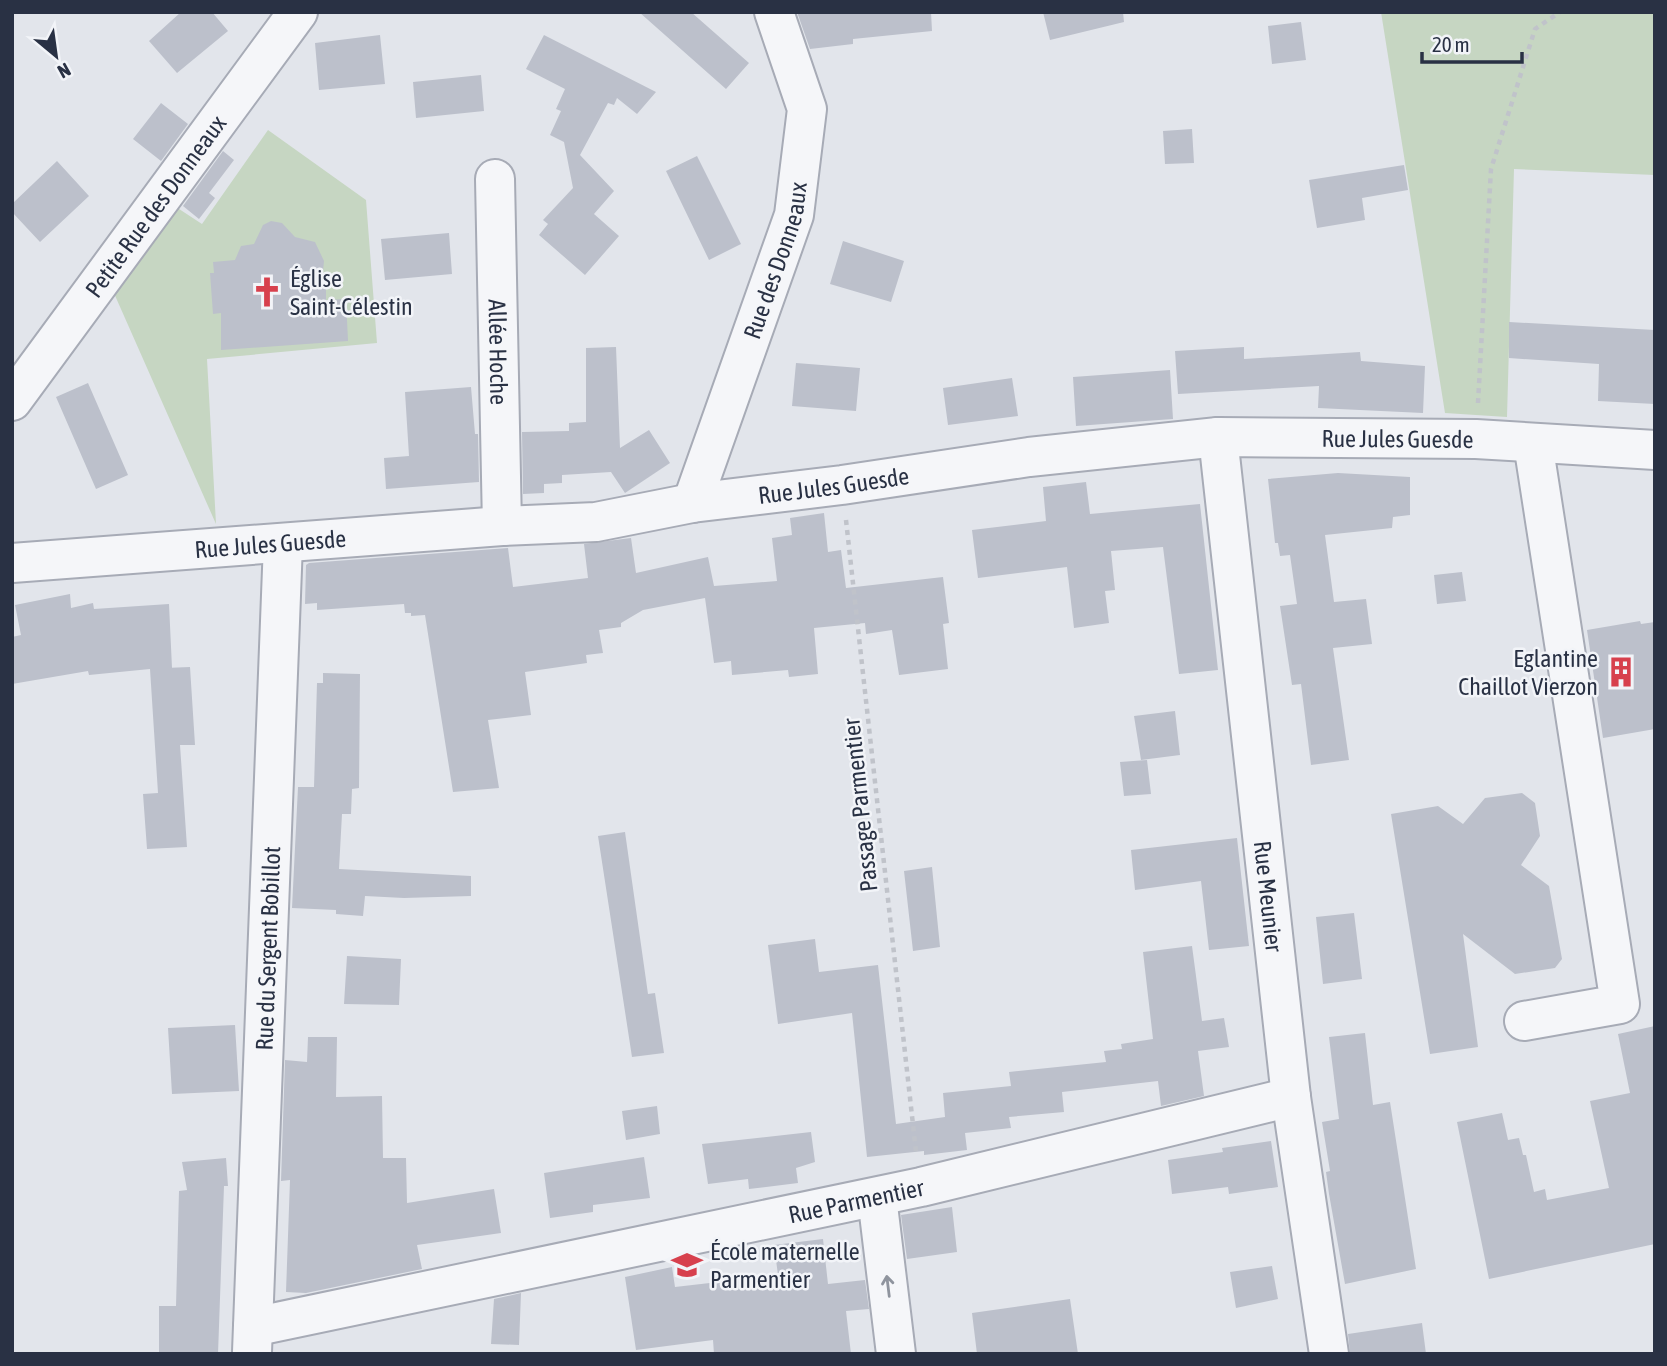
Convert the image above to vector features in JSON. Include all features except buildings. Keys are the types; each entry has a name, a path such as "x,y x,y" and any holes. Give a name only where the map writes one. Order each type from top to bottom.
{"street":[{"name":"Petite Rue des Donneaux","path":"12,401 298,12"},
{"name":"Rue des Donneaux","path":"692,503 794,215 807,109 774,12"},
{"name":"Allée Hoche","path":"495,179 502,526"},
{"name":"Rue Jules Guesde","path":"12,563 502,526 596,522 692,503 842,485 1030,457 1218,437 1475,439 1655,450"},
{"name":"Rue Meunier","path":"1218,437 1291,1097 1329,1354"},
{"path":"1524,1021 1620,1004 1533,443"},
{"name":"Rue du Sergent Bobillot","path":"252,1341 283,543"},
{"name":"Rue Parmentier","path":"252,1341 1291,1097"},
{"path":"877,1196 897,1354"}],"path":[{"path":"1475,439 1491,169 1535,29 1560,12"},
{"name":"Passage Parmentier","path":"842,485 912,1121"}],"green space":[{"path":"1381,12 1655,12 1655,175 1514,169 1507,417 1445,413"},
{"path":"268,130 366,200 377,343 207,359 216,524 113,291 176,207 202,224"}],"place":[{"name":"Église Saint-Célestin","path":"267,292"},
{"name":"Eglantine Chaillot Vierzon","path":"1621,672"},
{"name":"École maternelle Parmentier","path":"687,1265"}]}
